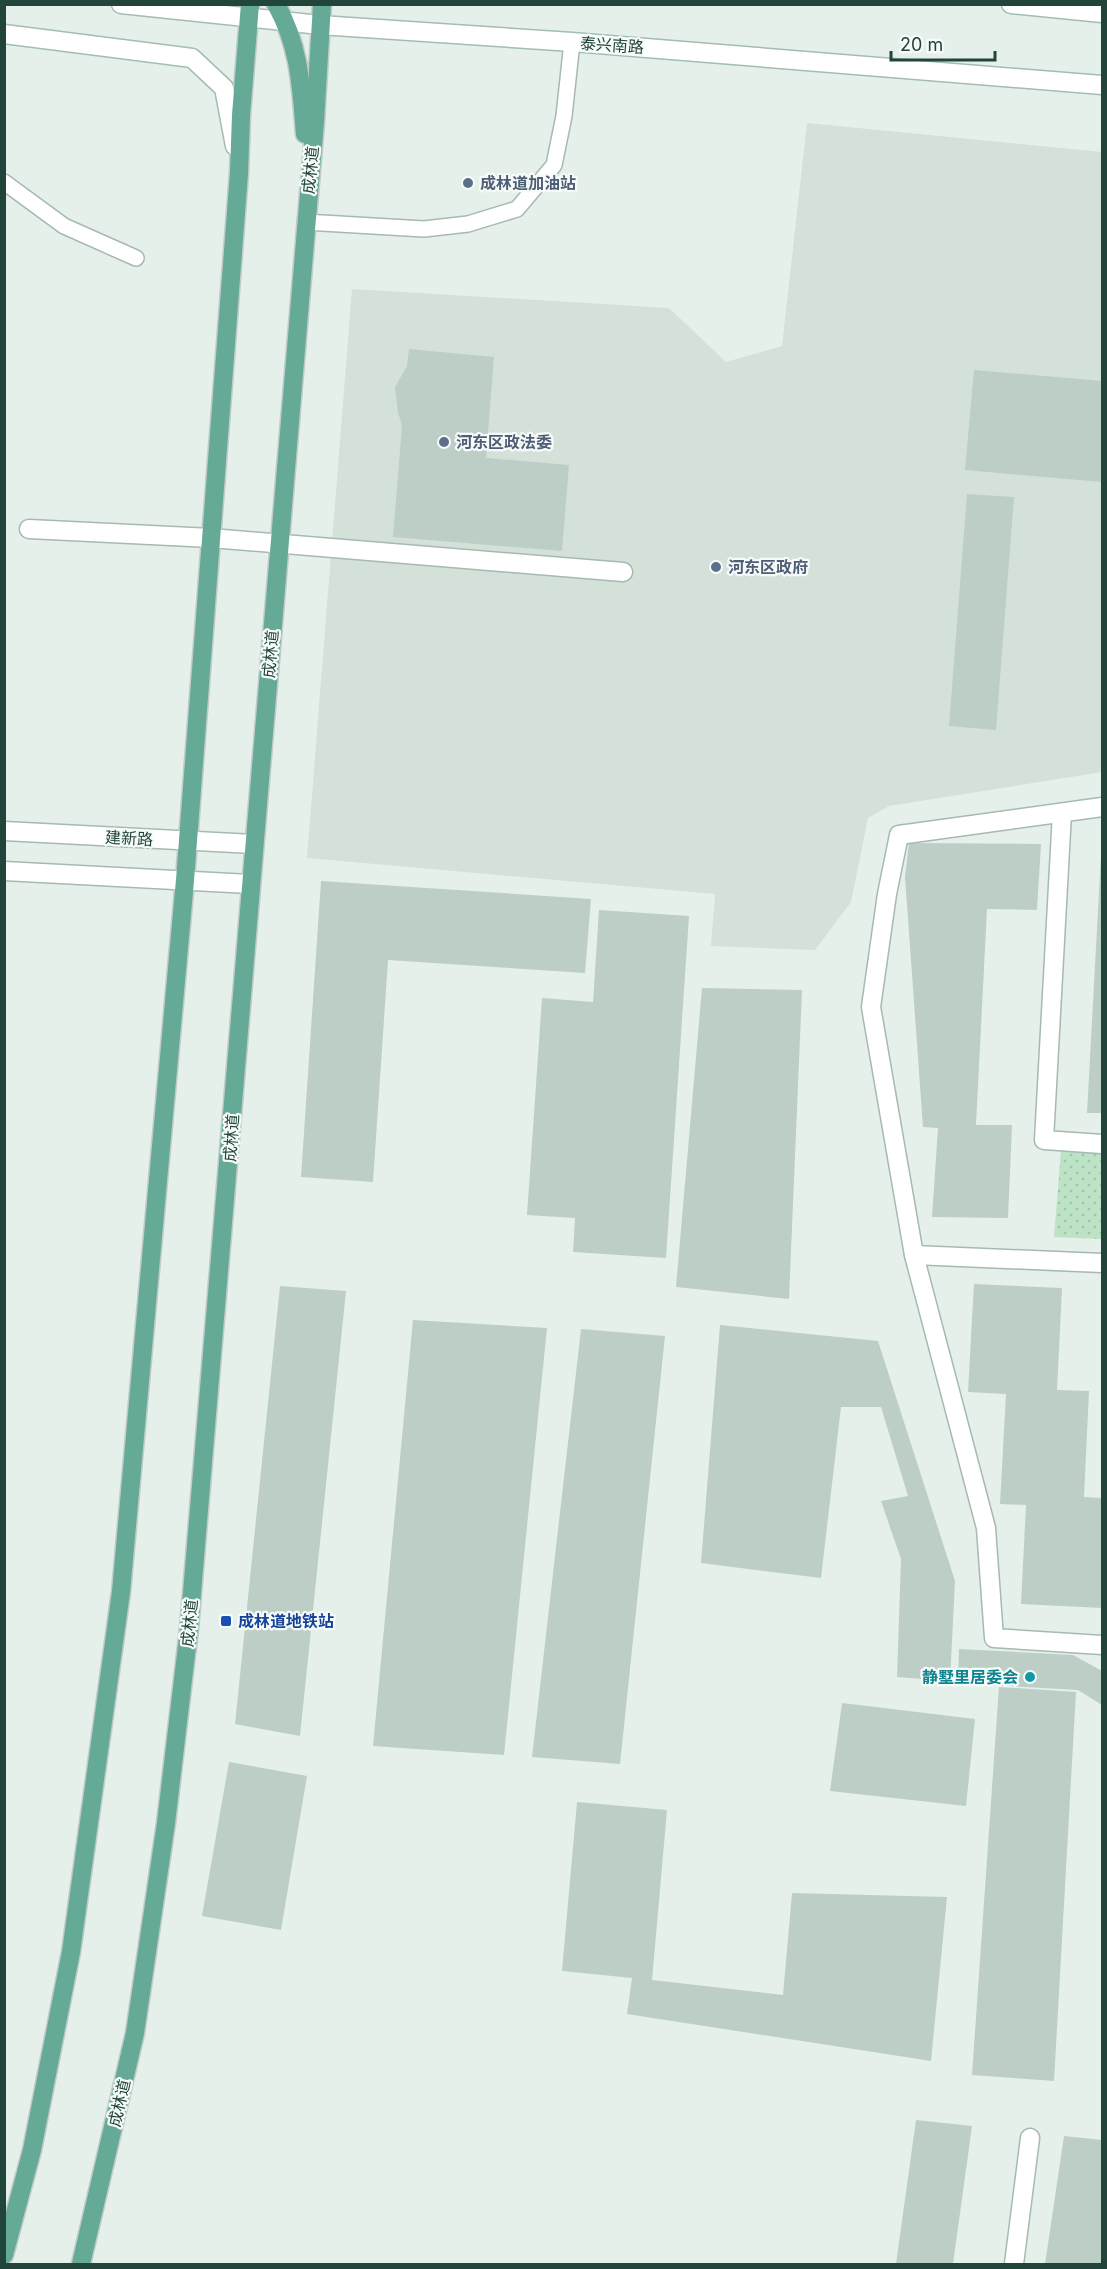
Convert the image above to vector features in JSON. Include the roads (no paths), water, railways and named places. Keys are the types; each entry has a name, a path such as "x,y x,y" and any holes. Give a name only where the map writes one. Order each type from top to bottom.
{"main road":[{"path":"276,4 286,21 299,62 309,181"},
{"name":"成林道","path":"81,2265 135,2033 169,1800 189,1629 315,122 322,4"},
{"path":"4,2255 32,2150 71,1952 121,1592 185,880 250,11"}],"street":[{"name":"泰兴南路","path":"121,4 250,11 286,21 320,25 572,42 1102,85"},
{"path":"1011,4 1102,14"},
{"path":"4,34 192,58 224,88 239,174"},
{"path":"29,529 211,538 623,572"},
{"path":"1102,807 899,836 887,894 872,1007 914,1255 986,1528 994,1638 1102,1645"},
{"path":"1062,813 1044,1140 1102,1144"},
{"name":"建新路","path":"4,831 254,844"},
{"path":"4,871 250,884"},
{"path":"914,1255 1102,1263"},
{"path":"1014,2265 1030,2138"}],"lane":[{"path":"305,222 424,229 468,224 517,209 554,165 564,116 572,42"},
{"path":"4,182 64,226 136,258"}],"place":[{"name":"成林道加油站","path":"468,183"},
{"name":"河东区政法委","path":"444,442"},
{"name":"河东区政府","path":"716,567"},
{"name":"成林道地铁站","path":"226,1621"},
{"name":"静墅里居委会","path":"1030,1677"}]}
